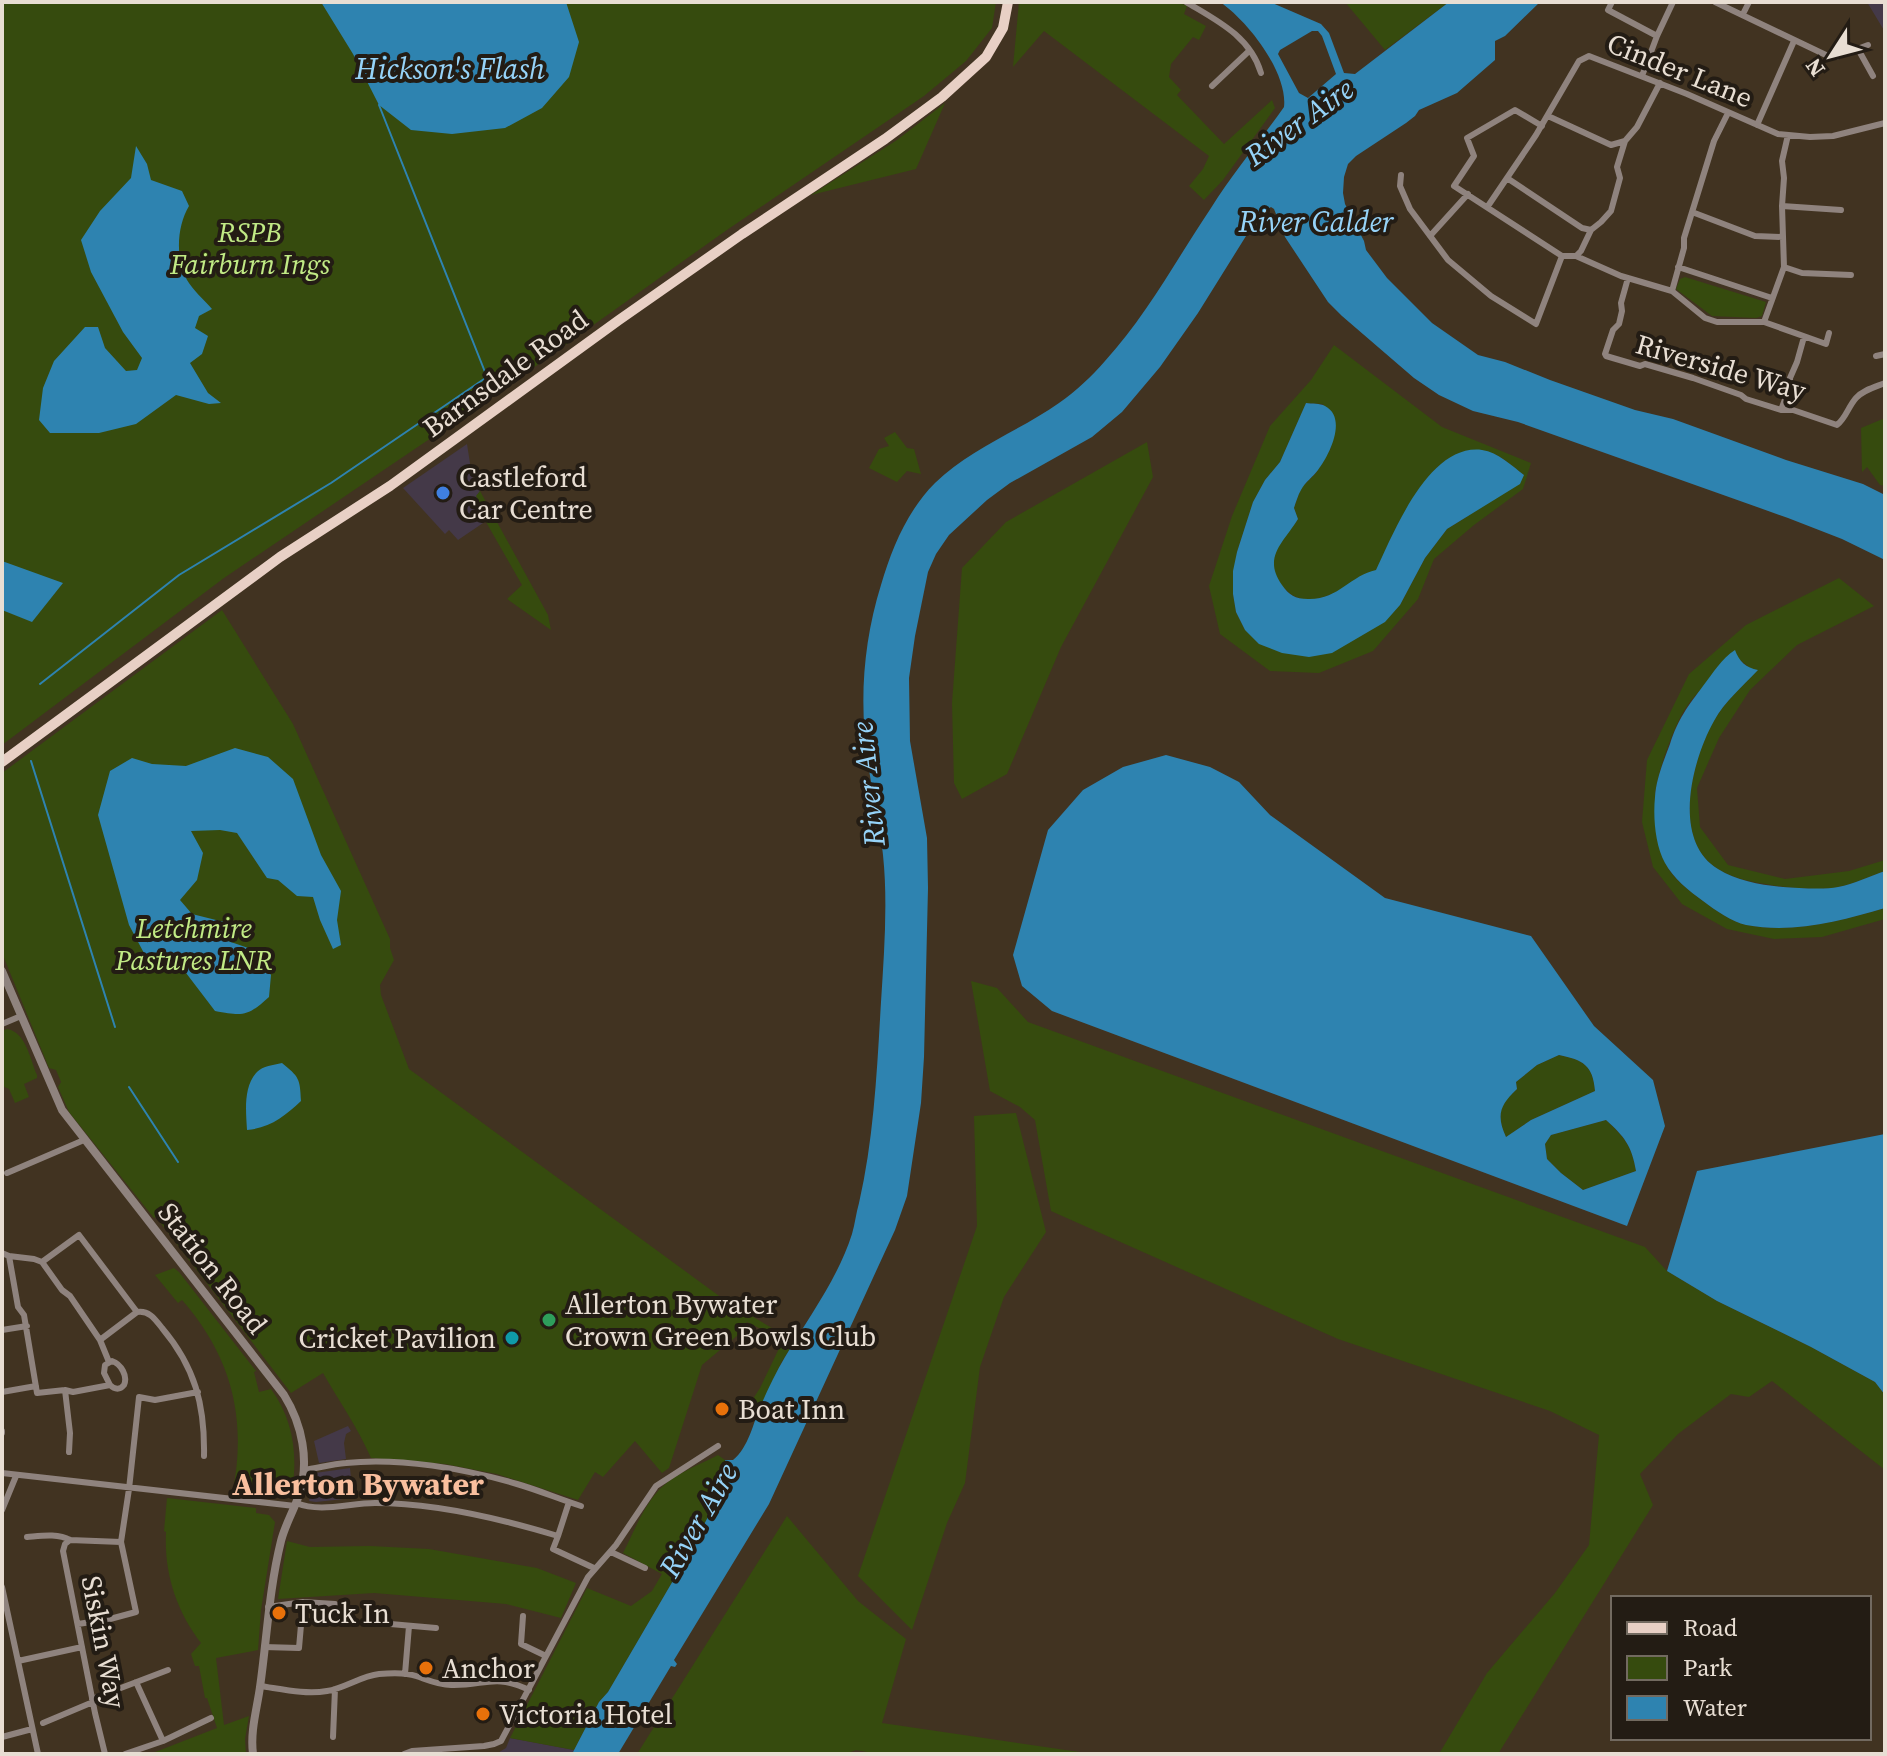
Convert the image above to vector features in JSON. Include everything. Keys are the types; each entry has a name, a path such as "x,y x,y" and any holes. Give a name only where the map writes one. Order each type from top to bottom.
{"main road":[{"name":"Barnsdale Road","path":"2,762 280,557 390,486 644,303 942,97 986,57 1003,28 1008,2"}],"street":[{"path":"1186,2 1233,30 1259,65 1261,73"},
{"path":"1612,2 1608,10 1657,36"},
{"path":"1642,76 1673,2"},
{"path":"1715,2 1828,56 1836,57 1868,45"},
{"path":"1743,14 1749,2"},
{"path":"1757,125 1794,41"},
{"path":"1858,49 1873,76"},
{"path":"1212,86 1249,51"},
{"name":"Cinder Lane","path":"1488,206 1542,126 1579,61 1585,57 1592,56 1788,135 1833,136 1885,123"},
{"path":"1576,256 1591,230 1611,211 1620,178 1617,167 1625,141 1637,127 1660,83"},
{"path":"1542,126 1515,110 1467,138 1474,156 1454,186 1562,256 1576,256 1628,278 1672,291 1705,318 1717,322 1764,322 1826,344 1829,333"},
{"path":"1672,291 1714,141 1728,113"},
{"path":"1548,116 1611,145 1625,141"},
{"path":"1764,322 1784,267 1782,161 1788,135"},
{"path":"1401,175 1400,186 1410,209 1448,260 1491,296 1536,324 1562,256"},
{"path":"1507,178 1582,228 1591,230"},
{"path":"1430,236 1468,194"},
{"path":"1782,206 1841,210"},
{"path":"1692,212 1755,236 1783,237"},
{"path":"1678,267 1772,298"},
{"path":"1784,267 1802,273 1851,275"},
{"name":"Riverside Way","path":"1628,278 1619,324 1613,330 1606,356 1693,378 1746,399 1837,425 1845,418 1857,397 1885,383"},
{"path":"1781,410 1804,337"},
{"path":"1876,356 1885,354"},
{"name":"Station Road","path":"2,971 57,1101 84,1140 284,1395 295,1415 302,1441 303,1480 281,1540 268,1607 252,1736 253,1754"},
{"path":"2,1024 21,1016"},
{"path":"7,1173 84,1140"},
{"path":"42,1262 79,1235 137,1312"},
{"path":"37,1390 27,1326 18,1307 6,1254 42,1262 100,1340 109,1362"},
{"path":"100,1340 137,1312 151,1314 187,1364 198,1392 204,1422 204,1456"},
{"path":"2,1330 27,1326"},
{"path":"109,1362 117,1363 126,1380 117,1389 110,1385 104,1370 109,1362"},
{"path":"2,1392 73,1392 110,1385"},
{"path":"124,1385 139,1397 155,1400 198,1392"},
{"path":"65,1390 69,1452"},
{"path":"78,1624 136,1612 121,1542 139,1397"},
{"path":"404,1754 501,1741 594,1568 611,1552 656,1486 718,1446"},
{"path":"304,1470 347,1463 421,1465 518,1484 581,1506"},
{"path":"2,1473 311,1508 376,1503 446,1510 504,1521 558,1536"},
{"path":"2,1510 16,1476"},
{"path":"569,1502 553,1549 594,1568"},
{"path":"27,1537 121,1542"},
{"name":"Siskin Way","path":"70,1540 63,1551 105,1754"},
{"path":"611,1552 645,1568"},
{"path":"2,1587 38,1754"},
{"path":"264,1647 299,1648 303,1602"},
{"path":"268,1607 303,1602 335,1604"},
{"path":"523,1616 521,1644 546,1656"},
{"path":"379,1623 436,1628"},
{"path":"405,1674 409,1626"},
{"path":"18,1661 82,1647"},
{"path":"43,1723 168,1670"},
{"path":"260,1686 315,1692 335,1689 372,1675 405,1674 442,1685 497,1680 515,1683 529,1690"},
{"path":"136,1682 163,1741"},
{"path":"333,1737 335,1689"},
{"path":"125,1754 163,1741 211,1718"},
{"path":"2,1737 32,1729"}],"shaded area":[{"path":"1867,2 1885,2 1885,32"},
{"name":"Castleford Car Centre","path":"467,444 472,476 480,491 477,496 489,519 458,540 449,530 445,534 403,488"},
{"path":"348,1426 351,1431 346,1434 344,1443 346,1459 319,1463 314,1441"},
{"path":"350,1468 353,1498 309,1501 315,1473"},
{"path":"510,1738 574,1750 572,1754 496,1754 506,1748"}],"green space":[{"name":"RSPB Fairburn Ings","path":"2,2 996,2 992,28 966,61 924,96 724,232 505,388 224,578 2,745"},
{"path":"1019,2 1179,2 1187,6 1184,14 1206,26 1199,40 1193,37 1171,64 1169,77 1181,90 1177,95 1224,144 1272,100 1275,108 1223,180 1204,200 1189,186 1209,156 1044,31 1013,67"},
{"path":"1345,2 1449,2 1385,50"},
{"path":"945,103 916,169 811,195 897,140"},
{"path":"1685,277 1766,302 1762,316 1712,316 1676,289 1680,279"},
{"path":"1334,345 1442,427 1531,463 1523,489 1434,559 1418,599 1373,651 1319,673 1270,671 1220,634 1209,586 1232,516 1270,426 1311,380","holes":["1306,403 1323,404 1331,448 1316,473 1301,488 1294,508 1298,519 1279,544 1273,560 1280,583 1297,597 1307,600 1326,596 1374,572 1414,497 1431,474 1450,458 1474,451 1490,452 1524,475 1447,529 1425,558 1400,605 1384,622 1245,630 1236,612 1233,594 1237,552 1253,502 1280,462"]},
{"path":"1885,418 1885,486 1880,485 1867,467 1862,472 1861,428"},
{"path":"895,432 907,448 914,449 921,474 907,471 897,482 869,468 879,449 889,446 884,438"},
{"path":"1147,442 1153,477 1061,647 1007,774 962,799 954,783 952,703 962,568 1006,522"},
{"path":"480,491 548,615 551,630 507,599 522,585 486,522 488,519 476,496"},
{"path":"1839,578 1874,606 1797,645 1750,690 1719,738 1697,788 1700,827 1728,865 1785,879 1849,871 1885,860 1885,871 1838,887 1796,888 1737,878 1718,869 1703,856 1694,839 1690,820 1693,778 1713,722 1757,670 1739,659 1690,701 1681,717 1659,776 1655,796 1657,818 1664,857 1672,874 1718,912 1735,921 1763,927 1799,927 1885,908 1885,919 1822,937 1774,939 1727,929 1682,904 1653,867 1642,822 1647,760 1689,674 1746,625"},
{"name":"Letchmire Pastures LNR","path":"222,610 293,724 390,939 394,960 380,985 381,995 409,1069 726,1301 777,1331 779,1338 747,1322 738,1335 702,1365 669,1468 662,1473 635,1441 603,1477 595,1472 578,1500 497,1474 445,1464 371,1458 323,1373 291,1393 156,1217 69,1112 58,1087 61,1082 56,1070 49,1068 2,953 2,773"},
{"path":"971,981 997,988 1028,1022 1645,1247 1667,1271 1717,1301 1875,1382 1885,1395 1885,1470 1772,1381 1749,1397 1731,1394 1678,1434 1640,1474 1653,1505 1498,1754 1439,1754 1487,1673 1555,1593 1589,1545 1599,1435 1550,1411 1338,1339 1051,1211 1035,1120 1020,1107 990,1091"},
{"path":"7,1029 23,1041 37,1075 37,1078 24,1084 29,1097 15,1103 9,1089 2,1086 2,1031"},
{"path":"1559,1055 1585,1065 1592,1075 1595,1091 1531,1120 1506,1137 1500,1116 1506,1100 1517,1089 1516,1082 1537,1065"},
{"path":"1016,1113 1046,1232 1004,1297 980,1367 965,1483 947,1523 912,1630 858,1576 977,1226 974,1116"},
{"path":"1606,1120 1626,1142 1636,1171 1583,1190 1547,1159 1545,1144 1551,1135"},
{"path":"174,1268 256,1371 259,1392 271,1389 278,1400 289,1425 294,1450 294,1477 289,1494 233,1490 238,1437 231,1389 213,1343 199,1321 182,1300 178,1303 155,1275"},
{"path":"785,1336 797,1337 757,1414 747,1408"},
{"path":"718,1455 725,1460 732,1473 688,1555 608,1692 599,1702 574,1750 510,1738 587,1588 631,1606 652,1591 662,1574 623,1553 635,1527 662,1487 681,1473"},
{"path":"167,1498 256,1508 256,1513 269,1515 275,1522 258,1650 216,1658 224,1725 249,1716 246,1754 150,1754 217,1728 205,1698 199,1666 195,1666 191,1654 201,1643 185,1618 173,1590 164,1531"},
{"path":"787,1516 858,1601 906,1639 882,1723 1093,1754 878,1754 856,1750 845,1754 637,1754"},
{"path":"287,1541 310,1547 429,1549 537,1568 576,1583 561,1618 506,1604 374,1593 278,1599"}],"water":[{"name":"Hickson's Flash","path":"321,2 566,2 579,42 569,77 542,108 505,128 452,134 411,130 379,105"},
{"path":"1220,2 1270,2 1321,24 1329,33 1344,73 1355,74 1449,2 1540,2 1505,36 1495,41 1495,60 1457,93 1419,110 1406,123 1348,164 1344,177 1345,204 1366,250 1387,278 1432,323 1478,355 1863,484 1885,495 1885,560 1788,518 1518,422 1473,411 1439,395 1414,378 1328,302 1285,237 1274,209 1271,207 1263,212 1160,367 1122,412 1092,437 1010,483 987,500 949,535 936,554 928,572 909,678 910,741 927,838 928,888 921,1103 907,1196 895,1230 769,1504 674,1660 677,1664 671,1666 618,1754 572,1754 599,1702 608,1692 688,1555 731,1473 725,1460 733,1460 743,1448 775,1375 831,1282 853,1230 871,1129 885,928 883,855 865,740 864,673 870,629 890,557 909,518 935,483 979,450 1059,403 1105,361 1148,306 1219,195 1284,107 1284,94 1273,64 1254,35","holes":["1312,31 1318,31 1336,74 1308,98 1299,93 1278,54"]},
{"path":"136,146 147,164 151,180 182,191 189,206 180,232 179,252 183,271 189,284 212,309 199,316 195,328 208,336 202,354 190,363 208,393 221,403 209,404 176,395 136,424 99,433 50,433 39,420 43,388 54,361 85,327 98,327 105,348 126,371 137,370 142,358 123,332 91,272 81,240 100,211 131,178"},
{"path":"1306,403 1323,405 1332,412 1336,428 1327,456 1299,494 1294,508 1298,519 1275,558 1276,575 1290,594 1296,597 1328,596 1376,570 1403,513 1430,475 1446,460 1463,452 1488,451 1524,475 1520,484 1447,529 1425,558 1400,605 1385,622 1332,653 1309,657 1282,653 1259,644 1245,630 1236,612 1233,594 1237,552 1253,502 1280,462"},
{"path":"2,561 63,583 32,622 2,610"},
{"path":"1735,650 1744,663 1758,670 1718,714 1699,756 1693,777 1690,820 1694,839 1703,856 1733,877 1783,887 1838,887 1885,871 1885,908 1799,927 1746,925 1724,915 1698,897 1677,879 1665,863 1657,839 1654,805 1661,770 1684,713 1718,666"},
{"path":"235,748 268,757 293,779 321,855 341,891 337,920 341,945 333,949 313,897 297,896 278,880 267,878 237,833 191,831 203,853 197,880 180,900 192,914 240,926 228,941 254,950 271,975 269,997 250,1012 239,1014 215,1011 183,969 153,970 129,925 98,815 110,771 132,758 152,764 186,766"},
{"path":"1166,755 1210,767 1239,782 1270,815 1385,898 1531,936 1594,1026 1653,1080 1665,1126 1627,1226 1052,1011 1022,986 1013,955 1048,830 1083,790 1123,767","holes":["1559,1055 1585,1065 1592,1075 1595,1091 1531,1120 1506,1137 1501,1111 1517,1089 1516,1082 1537,1065","1606,1120 1626,1142 1636,1171 1583,1190 1547,1159 1545,1144 1551,1135"]},
{"path":"282,1063 298,1079 301,1101 277,1120 247,1130 249,1085 262,1068"},
{"path":"1885,1134 1885,1395 1875,1382 1717,1301 1667,1271 1697,1171"}],"waterway":[{"path":"40,684 179,575 331,483 487,377 379,105"},
{"path":"31,761 115,1027"},
{"path":"129,1087 178,1162"}],"place":[{"name":"Castleford Car Centre","path":"443,493"},
{"name":"Allerton Bywater Crown Green Bowls Club","path":"549,1320"},
{"name":"Cricket Pavilion","path":"512,1338"},
{"name":"Boat Inn","path":"722,1409"},
{"name":"Tuck In","path":"279,1613"},
{"name":"Anchor","path":"426,1668"},
{"name":"Victoria Hotel","path":"483,1714"}],"district":[{"name":"Allerton Bywater","path":"358,1484"}],"water label":[{"name":"River Aire","path":"1299,122"},
{"name":"River Calder","path":"1316,221"},
{"name":"River Aire","path":"868,784"},
{"name":"River Aire","path":"698,1520"}]}
